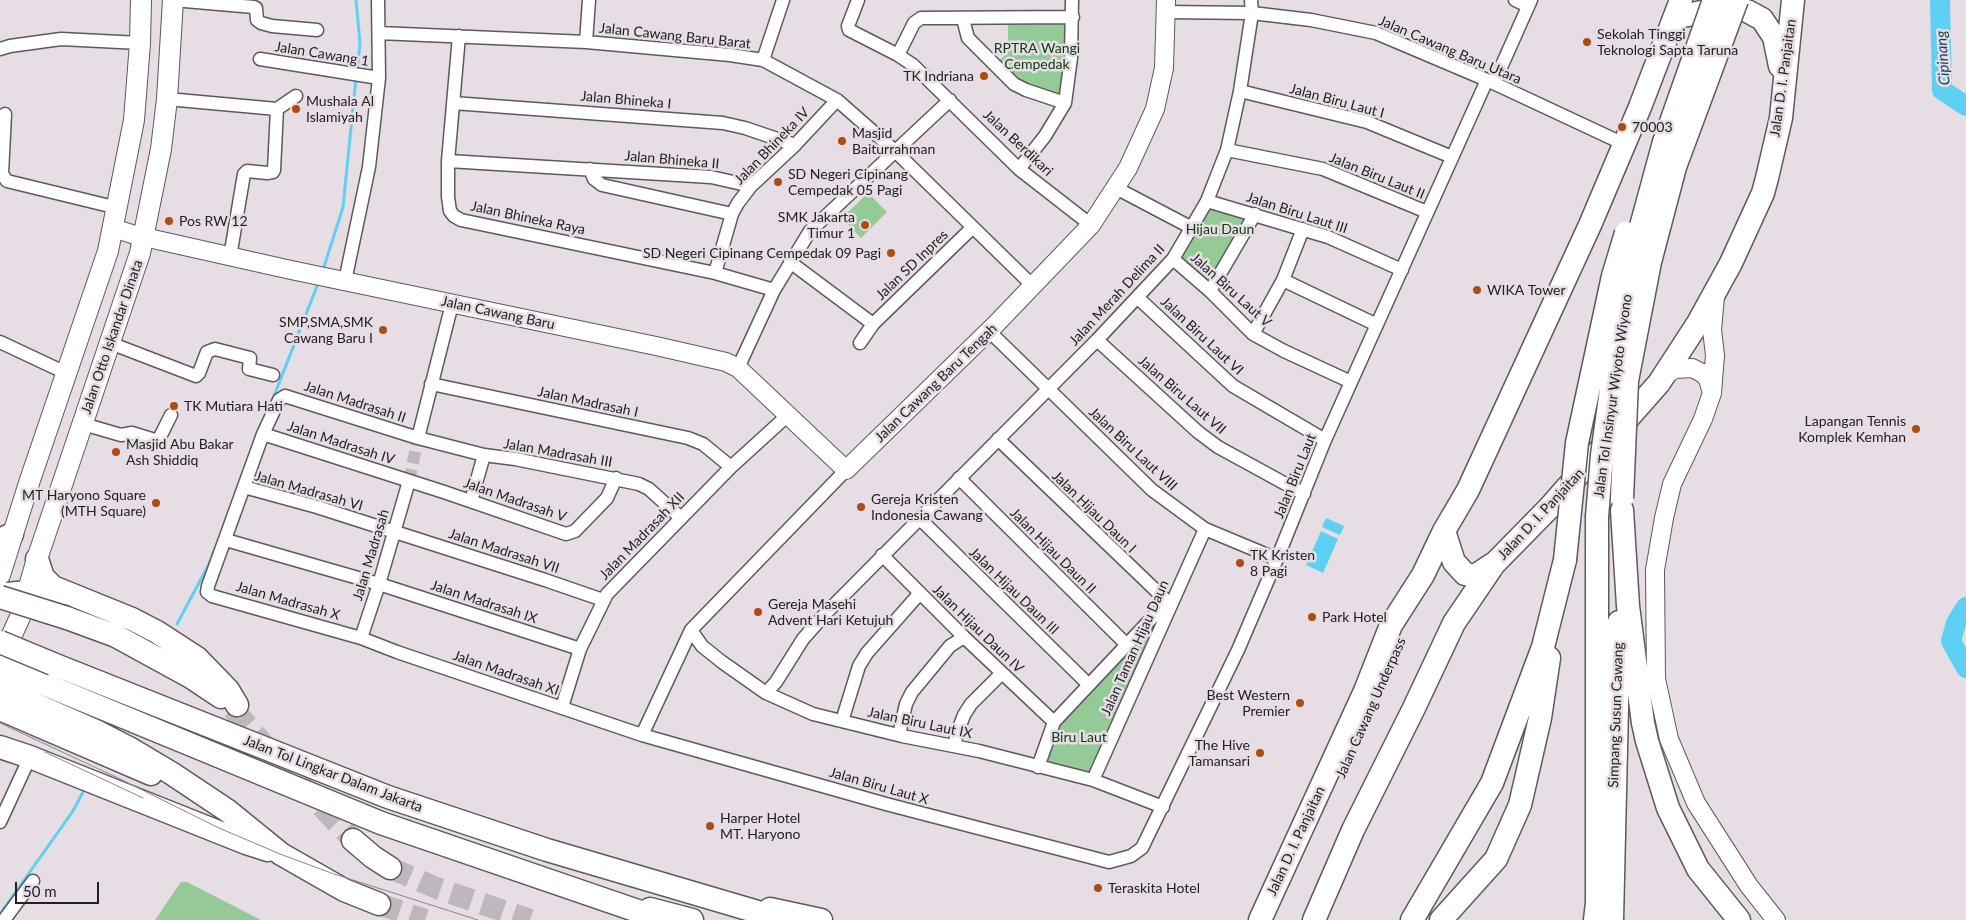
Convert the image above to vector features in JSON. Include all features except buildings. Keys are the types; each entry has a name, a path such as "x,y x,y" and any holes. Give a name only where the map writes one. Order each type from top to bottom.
{"highway":[{"path":"1441,920 1496,859 1520,805 1540,718 1564,563 1577,442 1613,276 1648,162 1688,77 1714,0"},
{"path":"1737,0 1675,167 1650,262 1627,382 1622,504 1628,606 1642,723 1647,741 1668,808 1698,869 1739,920"},
{"name":"Jalan D. I. Panjaitan","path":"1319,913 1353,830 1413,710 1454,622 1494,564 1549,508 1665,375 1698,323 1731,263 1762,193 1781,118 1793,0"},
{"path":"1678,9 1728,6 1747,11 1762,19 1774,37 1784,86"},
{"name":"Jalan D. I. Panjaitan","path":"1260,920 1365,691 1391,625 1422,575 1444,531 1468,490 1590,225 1678,9"},
{"name":"Jalan Tol Insinyur Wiyoto Wiyono","path":"1596,912 1597,517 1602,454 1625,300 1641,226 1662,151 1688,77"},
{"name":"Simpang Susun Cawang","path":"1612,920 1614,761 1622,504"},
{"path":"1444,531 1454,562 1465,574 1475,576 1494,564"},
{"path":"0,590 116,636 166,662 235,707 228,690 197,658 132,619 53,587 43,577 37,559"},
{"path":"1412,920 1492,783 1543,647 1564,563"},
{"name":"Jalan Cawang Underpass","path":"1276,920 1410,620 1422,575"},
{"path":"0,590 64,593"},
{"path":"0,590 20,617"},
{"name":"Jalan Tol Lingkar Dalam Jakarta","path":"0,642 388,797 546,850 672,888"},
{"name":"Jalan Tol Lingkar Dalam Jakarta","path":"0,666 381,822 595,895"},
{"path":"0,689 14,708 96,731 129,748 228,811 280,854 344,890 379,904"},
{"path":"0,747 30,757 246,843 280,854"},
{"path":"353,840 390,868"},
{"path":"672,888 785,920"},
{"path":"672,888 822,920"},
{"path":"595,895 664,920"},
{"path":"595,895 692,920"},
{"path":"1306,920 1319,913"}],"main road":[{"path":"0,590 6,537 108,251 134,120 140,43 141,0"},
{"name":"Jalan Otto Iskandar Dinata","path":"0,661 20,617 37,559 144,237 161,150 167,99 173,0"}],"street":[{"path":"173,0 254,6 256,8 257,20 261,23 272,26 318,30"},
{"path":"345,281 369,167 379,78 378,0"},
{"path":"586,42 589,0"},
{"path":"763,60 783,0"},
{"name":"Jalan Berdikari","path":"858,0 848,29 898,55 919,71 1019,169 1091,224"},
{"path":"1019,169 1045,136 1065,103 1071,58 1072,0"},
{"name":"Jalan Merah Delima II","path":"766,694 776,682 803,639 826,613 1048,390 1138,298 1173,259 1208,201 1226,150 1240,91 1252,13 1251,0"},
{"path":"1514,0 1530,3"},
{"name":"Jalan Biru Laut","path":"1110,862 1127,858 1142,848 1163,807 1238,650 1325,440 1452,157 1530,3"},
{"name":"Jalan Cawang Baru Utara","path":"1166,6 1311,20 1376,33 1490,82 1624,144"},
{"name":"Jalan Cawang Baru Tengah","path":"642,735 691,630 846,470 989,331 1091,224 1128,168 1155,109 1164,68 1166,6"},
{"path":"898,55 917,20 921,18 1073,18"},
{"path":"963,19 968,38 1014,84 1065,103"},
{"name":"Jalan Cawang Baru Barat","path":"379,33 586,42 730,55 763,60 837,100 895,151 1033,286"},
{"name":"Jalan Bhineka Raya","path":"459,36 448,161 448,197 450,211 454,216 461,220 715,273 774,290"},
{"path":"0,49 61,39 140,43"},
{"name":"Jalan Cawang 1","path":"260,59 379,78"},
{"name":"Jalan Biru Laut I","path":"1240,91 1367,122 1452,157"},
{"path":"167,99 277,109 296,96"},
{"name":"Jalan Bhineka IV","path":"715,273 732,214 751,186 795,145 837,100"},
{"path":"738,368 774,290 810,231 950,100"},
{"name":"Jalan Bhineka I","path":"453,103 723,123 745,128 795,145"},
{"path":"230,257 244,174 249,171 272,172 274,170 277,109"},
{"path":"5,114 2,174 6,180 118,208"},
{"name":"Jalan Biru Laut II","path":"1226,150 1323,169 1427,212"},
{"name":"Jalan Bhineka II","path":"448,161 711,176 751,186"},
{"path":"590,169 596,182 602,185 732,214"},
{"path":"1116,188 1192,228"},
{"name":"Jalan Biru Laut III","path":"1208,201 1328,236 1402,270"},
{"path":"1210,291 1255,214"},
{"name":"Jalan Cawang Baru","path":"113,228 230,257 726,362 738,368 846,470"},
{"name":"Jalan SD Inpres","path":"860,343 873,324 972,228"},
{"path":"1253,334 1283,280 1303,229"},
{"name":"Jalan Biru Laut V","path":"1173,259 1210,291 1253,334 1284,351 1351,382"},
{"path":"790,262 873,324"},
{"path":"1283,280 1377,325"},
{"path":"1718,286 1713,309 1712,330 1715,355 1712,393 1703,418 1672,484 1664,518 1656,570 1656,679 1669,739 1696,803 1749,886 1776,920"},
{"name":"Jalan Biru Laut VI","path":"1138,298 1233,386 1325,440"},
{"path":"418,438 452,304"},
{"name":"Jalan Biru Laut VIII","path":"989,331 1152,490 1206,529 1277,559"},
{"name":"Jalan Biru Laut VII","path":"1097,340 1198,432 1218,446 1304,494"},
{"path":"0,342 66,373"},
{"path":"110,343 196,376 207,352 215,349 250,358 250,369 273,376"},
{"path":"1665,375 1675,369 1692,368 1708,378 1712,393"},
{"name":"Jalan Madrasah I","path":"431,384 688,438 700,442 731,467"},
{"name":"Jalan Madrasah II","path":"263,434 281,397 288,396 418,438"},
{"path":"83,424 122,435 132,433 158,441 171,415"},
{"name":"Jalan Madrasah XII","path":"562,707 580,648 603,600 612,588 731,467 788,415"},
{"path":"226,540 263,434"},
{"name":"Jalan Madrasah IV","path":"263,434 409,481"},
{"name":"Jalan Madrasah III","path":"418,438 484,455 515,459 639,484 649,489 681,518"},
{"name":"Jalan Hijau Daun I","path":"998,439 1169,604"},
{"path":"471,501 484,455"},
{"name":"Jalan Madrasah V","path":"409,481 568,534 575,531 607,498 616,478"},
{"name":"Jalan Hijau Daun II","path":"959,478 1126,645"},
{"name":"Jalan Madrasah","path":"361,638 395,532 409,481"},
{"name":"Jalan Madrasah VI","path":"244,487 317,507 395,532"},
{"name":"Jalan Hijau Daun III","path":"919,518 1089,685"},
{"name":"Jalan Taman Hijau Daun","path":"1093,780 1169,604 1206,529"},
{"name":"Jalan Madrasah VII","path":"395,532 603,600"},
{"name":"Jalan Madrasah IX","path":"226,540 379,584 580,648"},
{"name":"Jalan Madrasah X","path":"226,540 208,586 208,592 212,596 361,638"},
{"name":"Jalan Hijau Daun IV","path":"882,555 964,637 1054,722"},
{"path":"842,721 859,666 867,653 920,593"},
{"name":"Jalan Taman Hijau Daun","path":"1038,767 1054,722 1126,645 1169,604"},
{"name":"Jalan Biru Laut IX","path":"691,630 702,646 766,694 813,714 1093,780 1163,807"},
{"path":"899,735 906,704 912,692 950,646 964,637"},
{"name":"Jalan Madrasah XI","path":"361,638 642,735"},
{"path":"955,746 956,736 964,715 971,704 1002,673"},
{"name":"Jalan Biru Laut X","path":"642,735 886,804 1110,862"},
{"path":"0,822 30,757"},
{"path":"1689,783 1704,798 1756,881 1788,920"},
{"path":"4,911 33,881"}],"green space":[{"name":"RPTRA Wangi Cempedak","path":"1008,23 1068,23 1066,66 1059,100 1020,86 996,63 1008,53"},
{"path":"868,193 887,212 861,238 842,218"},
{"name":"Hijau Daun","path":"1211,204 1251,216 1211,288 1178,257 1187,248"},
{"name":"Biru Laut","path":"1163,616 1088,776 1042,764 1057,723 1136,640"},
{"path":"181,882 187,882 261,920 155,920"}],"water":[{"path":"1326,518 1344,526 1340,535 1322,527"},
{"path":"1321,531 1338,539 1323,573 1306,565"}],"waterway":[{"path":"356,0 360,43 357,72"},
{"name":"Cipinang","path":"1940,0 1942,90 1966,106"},
{"path":"323,270 343,207 356,78"},
{"path":"272,401 319,281"},
{"path":"177,624 214,551"},
{"name":"Cipinang","path":"1966,607 1956,623 1951,641 1966,668"},
{"path":"0,914 73,811 83,792"}],"tunnel":[{"path":"409,481 418,438"},
{"path":"233,709 271,753 353,840"},
{"path":"390,868 439,889 530,920"},
{"path":"379,904 425,920"}],"tram line":[{"path":"0,723 219,828 280,854 334,874 478,920"},
{"path":"45,752 143,798"}],"place":[{"name":"Sekolah Tinggi Teknologi Sapta Taruna","path":"1587,42"},
{"name":"TK Indriana","path":"984,76"},
{"name":"Mushala Al Islamiyah","path":"296,109"},
{"name":"70003","path":"1622,127"},
{"name":"Masjid Baiturrahman","path":"842,141"},
{"name":"SD Negeri Cipinang Cempedak 05 Pagi","path":"778,182"},
{"name":"Pos RW 12","path":"169,221"},
{"name":"SMK Jakarta Timur 1","path":"865,225"},
{"name":"SD Negeri Cipinang Cempedak 09 Pagi","path":"891,253"},
{"name":"WIKA Tower","path":"1477,290"},
{"name":"SMP,SMA,SMK Cawang Baru I","path":"383,330"},
{"name":"TK Mutiara Hati","path":"174,406"},
{"name":"Lapangan Tennis Komplek Kemhan","path":"1916,429"},
{"name":"Masjid Abu Bakar Ash Shiddiq","path":"116,452"},
{"name":"MT Haryono Square (MTH Square)","path":"156,503"},
{"name":"Gereja Kristen Indonesia Cawang","path":"861,507"},
{"name":"TK Kristen 8 Pagi","path":"1240,563"},
{"name":"Gereja Masehi Advent Hari Ketujuh","path":"758,612"},
{"name":"Park Hotel","path":"1312,617"},
{"name":"Best Western Premier","path":"1300,703"},
{"name":"The Hive Tamansari","path":"1260,753"},
{"name":"Harper Hotel MT. Haryono","path":"710,826"},
{"name":"Teraskita Hotel","path":"1098,888"}]}
